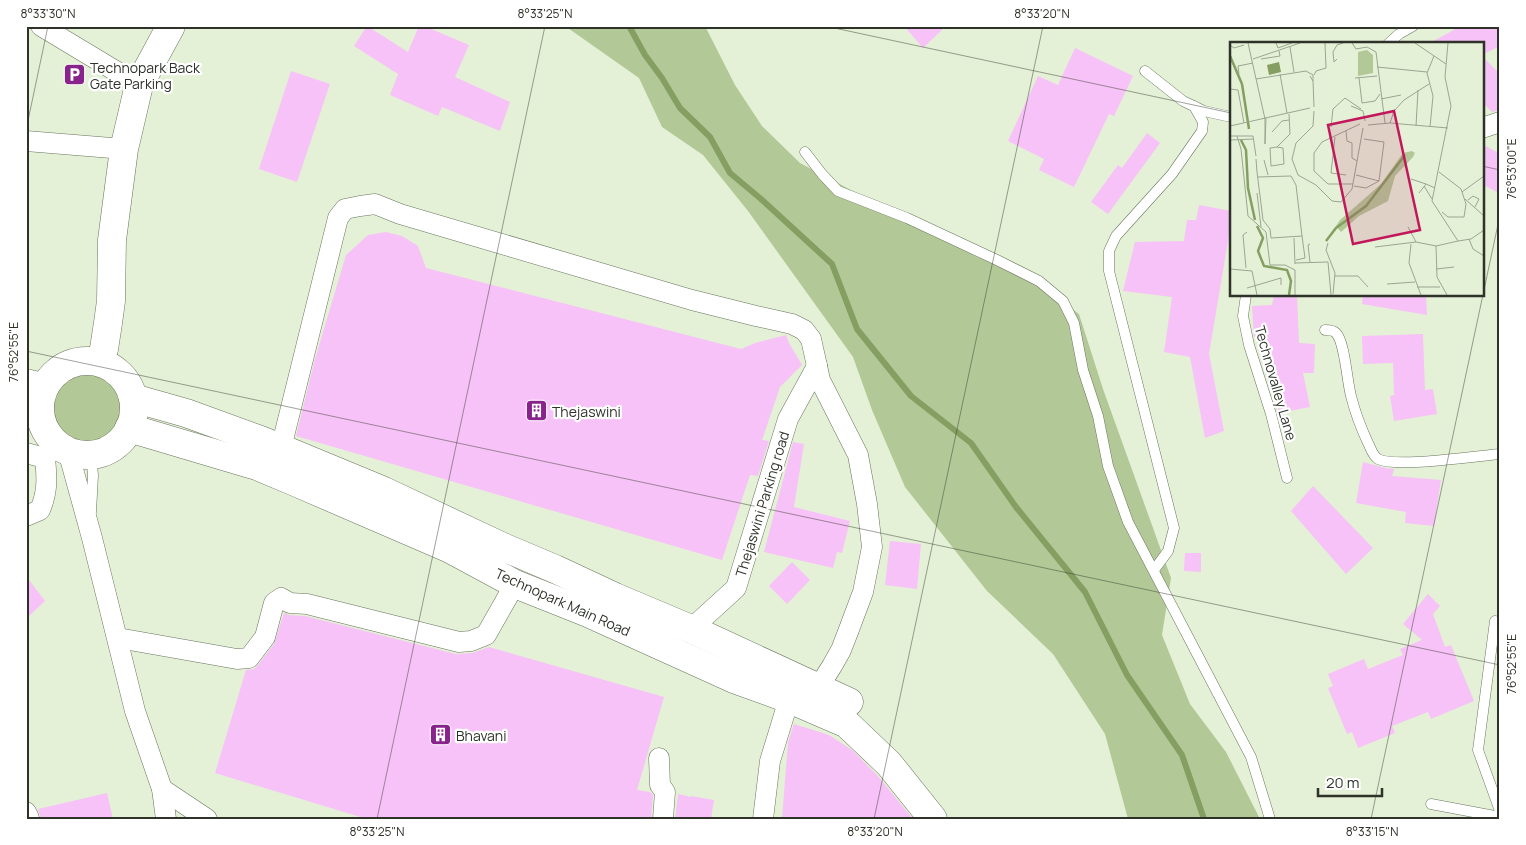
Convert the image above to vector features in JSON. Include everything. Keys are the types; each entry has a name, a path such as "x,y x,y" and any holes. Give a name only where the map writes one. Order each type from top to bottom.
{"street":[{"path":"41,26 139,85"},
{"path":"99,362 104,348 111,301 112,240 124,149 139,85 171,26"},
{"path":"1484,127 1500,122"},
{"path":"26,141 124,149"},
{"path":"263,441 282,444 338,218 345,210 360,206 375,204 400,214 658,290 730,310 792,324 804,330 811,339 820,380 858,455 867,504 872,547 863,592 848,632 841,650 818,688"},
{"path":"57,452 110,449 118,444 127,434 132,421 133,398 119,373 110,366 99,362 75,363 64,367 54,375 36,382 41,400 41,416 46,431 57,452 92,538 136,711 162,789 166,819"},
{"name":"Thejaswini Parking road","path":"691,629 736,588 788,419 817,366"},
{"name":"Technopark Main Road","path":"133,398 186,413 263,441 384,491 503,547 849,702"},
{"name":"Technopark Main Road","path":"129,428 257,466 450,548 515,584 588,614 734,679 789,699 847,724 889,764 933,819"},
{"path":"26,516 40,510 45,499 57,452"},
{"path":"118,638 238,659 249,658 265,637 274,603 280,598 459,642 471,642 486,635 515,584"},
{"name":"Technopark Main Road","path":"615,597 691,629 849,702 896,743 950,819"},
{"path":"763,819 770,761 789,699"},
{"path":"659,758 660,785 665,792 663,819"},
{"path":"162,789 207,819"}],"lane":[{"path":"1390,42 1413,26"},
{"path":"1145,70 1184,101 1204,111 1230,117"},
{"path":"1154,570 1168,551 1174,528 1109,271 1109,251 1116,236 1172,174 1202,131 1203,122 1194,106"},
{"path":"805,152 838,191 907,218 998,260 1040,282 1063,301 1074,323 1083,370 1098,416 1108,466 1128,522 1251,757 1270,819"},
{"name":"Technovalley Lane","path":"1246,296 1243,316 1249,345 1271,414 1287,478"},
{"path":"1325,330 1334,331 1337,334 1345,362 1350,395 1363,432 1376,458 1384,461 1408,462 1500,454"},
{"path":"1495,621 1478,750 1500,811"},
{"path":"1431,804 1500,817"}],"green space":[{"path":"565,26 705,26 735,85 762,126 800,163 977,257 1031,277 1079,314 1103,389 1171,578 1162,635 1190,704 1226,752 1260,819 1128,819 1105,734 1053,654 987,591 905,487 872,410 853,357 748,211 703,155 662,127 639,78"},
{"path":"81,371 95,371 109,377 119,387 125,401 125,415 119,429 109,439 95,445 81,445 67,439 57,429 51,415 51,401 57,387 67,377"}],"building":[{"path":"367,26 408,52 419,26 424,26 469,45 455,77 510,102 500,131 442,107 438,116 390,95 398,74 354,46"},
{"path":"904,26 946,26 923,48"},
{"path":"1461,26 1500,26 1500,46 1484,54 1484,42 1432,42"},
{"path":"1075,48 1133,76 1114,116 1109,114 1074,187 1039,170 1044,159 1008,141 1038,76 1058,85"},
{"path":"1484,58 1500,74 1500,110 1492,112 1484,104"},
{"path":"291,71 330,84 297,182 259,169"},
{"path":"1147,133 1160,143 1108,214 1091,202 1118,165 1122,168"},
{"path":"1484,145 1500,154 1500,194 1484,185"},
{"path":"1199,205 1230,211 1230,229 1209,354 1224,431 1205,438 1190,357 1164,352 1172,297 1123,291 1135,242 1184,241 1187,220 1196,220"},
{"name":"Thejaswini","path":"386,232 402,236 418,246 426,268 741,349 755,343 786,335 802,365 780,387 762,440 769,441 758,476 750,475 722,560 296,436 315,359 346,255 368,235"},
{"path":"1274,296 1297,296 1299,343 1315,344 1314,373 1303,373 1310,407 1279,413 1271,372 1265,372 1265,336 1254,337 1252,306 1272,305"},
{"path":"1363,296 1426,296 1427,315 1362,304"},
{"path":"1423,334 1425,390 1433,389 1437,414 1394,421 1390,396 1394,395 1393,363 1363,364 1362,336"},
{"path":"793,442 804,444 794,507 850,521 842,553 837,552 833,568 764,552"},
{"path":"1363,462 1394,469 1392,476 1441,480 1434,526 1405,523 1406,512 1356,503"},
{"path":"1313,486 1373,548 1346,574 1291,511"},
{"path":"890,541 921,544 917,589 885,585"},
{"path":"1185,553 1201,553 1201,572 1184,571"},
{"path":"792,562 810,580 787,604 769,586"},
{"path":"26,576 45,601 26,619"},
{"path":"1428,594 1440,606 1433,614 1445,647 1451,645 1474,701 1431,719 1428,712 1392,726 1395,733 1358,748 1352,732 1347,734 1328,688 1333,686 1328,674 1364,659 1368,669 1403,655 1400,649 1422,640 1403,624"},
{"name":"Bhavani","path":"284,613 305,616 456,654 472,653 489,647 664,697 637,790 650,792 653,795 651,819 367,819 215,773 246,670 254,669 274,644"},
{"path":"794,724 829,735 852,750 877,775 913,819 782,819 788,742"},
{"path":"107,793 113,819 41,819 38,809"},
{"path":"678,794 714,800 711,819 675,819"}],"waterway":[{"path":"629,26 645,55 662,78 680,108 710,137 730,173 832,264 857,329 911,396 971,443 1016,507 1085,592 1127,675 1182,755 1204,819"}],"place":[{"name":"Technopark Back Gate Parking","path":"74,75"},
{"name":"Thejaswini","path":"536,411"},
{"name":"Bhavani","path":"440,735"}]}
